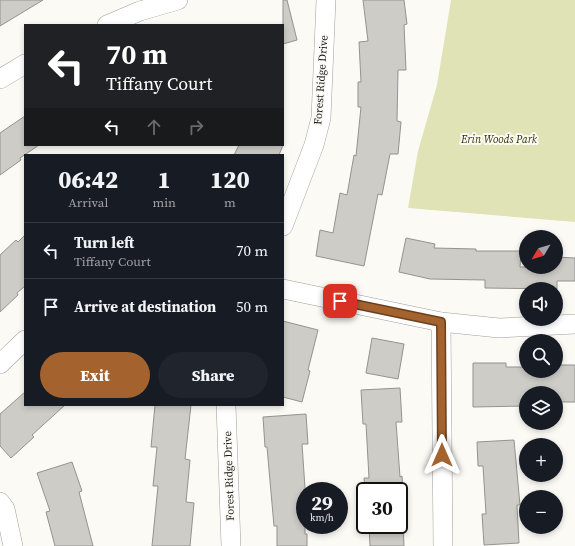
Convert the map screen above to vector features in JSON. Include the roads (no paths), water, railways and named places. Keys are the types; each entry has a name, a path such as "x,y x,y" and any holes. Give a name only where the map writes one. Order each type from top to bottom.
{"street":[{"path":"109,24 140,11 178,0"},
{"name":"Forest Ridge Drive","path":"284,223 314,145 321,118 326,0"},
{"path":"0,79 24,65"},
{"path":"284,289 441,322 499,328 575,324"},
{"path":"441,322 443,546"},
{"path":"0,364 24,341"},
{"name":"Forest Ridge Drive","path":"226,406 231,546"},
{"path":"0,502 5,509 13,546"}],"park label":[{"name":"Erin Woods Park","path":"499,139"}]}
